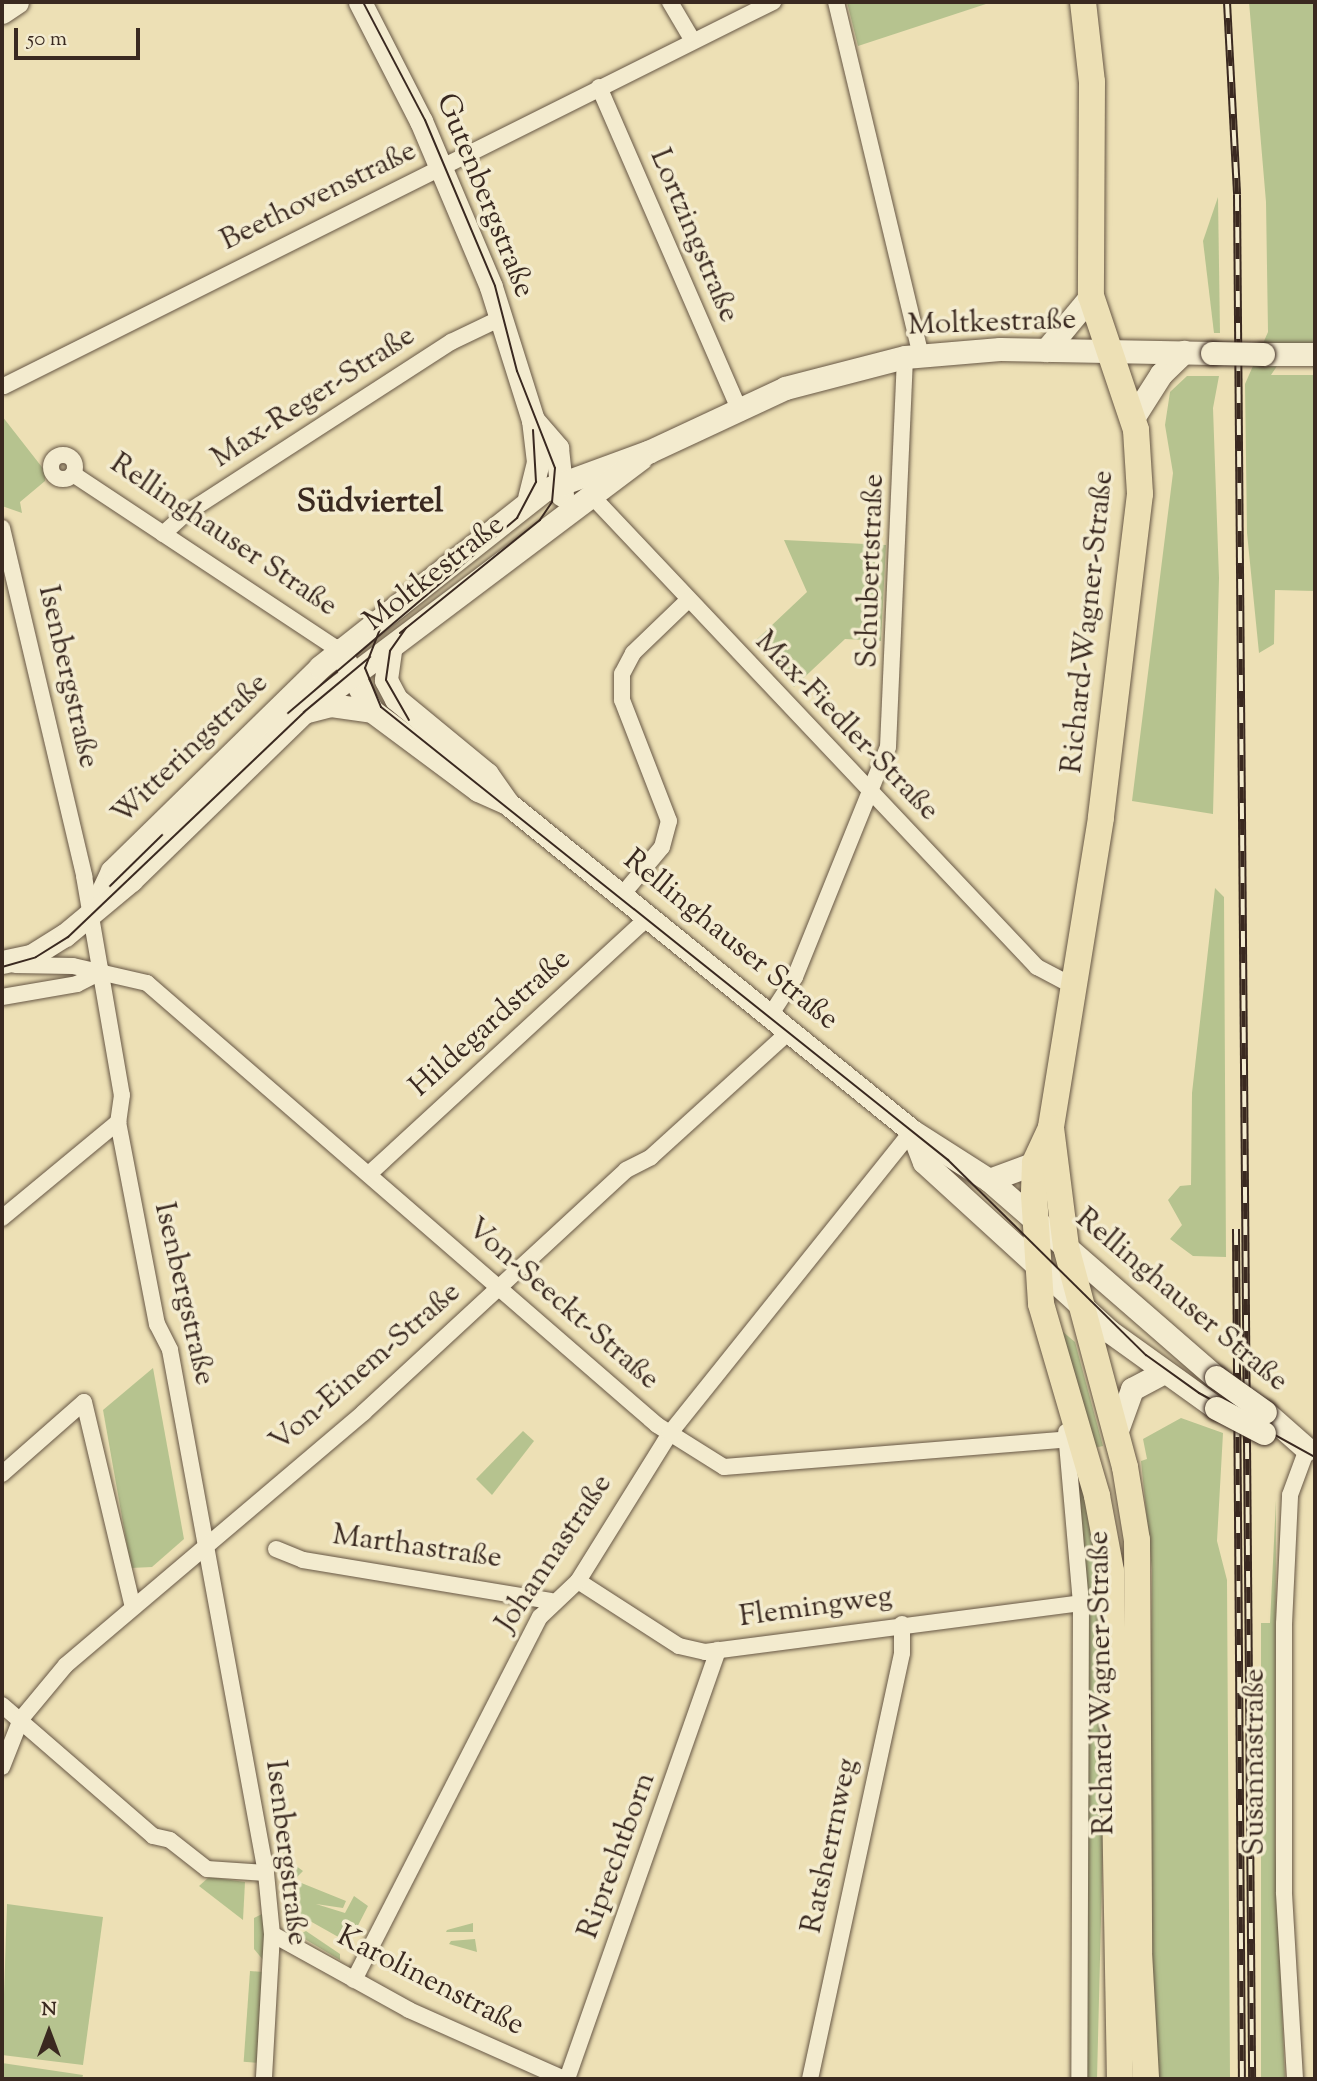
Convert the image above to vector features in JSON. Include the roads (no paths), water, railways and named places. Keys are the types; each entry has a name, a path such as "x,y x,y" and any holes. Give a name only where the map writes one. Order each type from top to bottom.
{"main road":[{"name":"Richard-Wagner-Straße","path":"1083,2 1091,82 1091,296 1105,351 1133,418 1141,478 1136,541 1073,986 1051,1128 1035,1163 1034,1219 1041,1304 1073,1413 1111,1572 1115,2030 1120,2079"},
{"name":"Richard-Wagner-Straße","path":"1051,1128 1066,1247 1116,1433 1140,1571 1139,1952 1146,2079"},
{"path":"1111,2079 1115,2030"}],"street":[{"path":"2,12 17,2"},
{"name":"Gutenbergstraße","path":"360,2 442,168 500,318 533,420 538,462 530,497"},
{"path":"670,2 693,41"},
{"name":"Beethovenstraße","path":"2,391 599,87 773,2"},
{"name":"Schubertstraße","path":"771,1014 795,977 871,793 894,710 913,356 836,2"},
{"name":"Lortzingstraße","path":"599,87 713,354 738,406"},
{"path":"1046,350 1091,296"},
{"name":"Max-Reger-Straße","path":"163,534 185,513 452,342 500,318"},
{"name":"Moltkestraße","path":"351,676 384,664 555,518 648,452 738,406 913,356 1046,350 1315,354"},
{"path":"1133,418 1161,374 1184,352"},
{"name":"Gutenbergstraße","path":"533,420 557,448 598,467"},
{"name":"Gutenbergstraße","path":"557,448 564,481"},
{"name":"Moltkestraße","path":"339,650 530,497 598,467 648,452"},
{"name":"Rellinghauser Straße","path":"73,474 339,650 384,664 396,699 488,774 507,803"},
{"path":"555,518 564,481"},
{"name":"Max-Fiedler-Straße","path":"590,494 687,601 1037,968 1073,986"},
{"name":"Isenbergstraße","path":"2,528 94,906 122,1096 118,1122 206,1545 266,1873 272,1934 264,2079"},
{"path":"622,895 662,847 669,821 622,700 622,674 633,653 687,601"},
{"name":"Rellinghauser Straße","path":"339,650 372,710 478,790 507,803 912,1130 989,1180 1216,1377 1265,1423 1311,1451"},
{"name":"Witteringstraße","path":"94,906 112,871 339,650"},
{"name":"Witteringstraße","path":"2,963 45,948 94,906 131,880 304,712 351,676"},
{"path":"304,712 331,705 372,710"},
{"name":"Hildegardstraße","path":"369,1174 650,916"},
{"name":"Witteringstraße","path":"2,963 102,971"},
{"path":"2,996 77,984 102,971"},
{"name":"Von-Seeckt-Straße","path":"102,971 147,983 670,1433 737,1469 1063,1440"},
{"name":"Von-Einem-Straße","path":"2,1767 21,1719 66,1665 791,1030"},
{"path":"2,1218 118,1122"},
{"name":"Rellinghauser Straße","path":"912,1130 924,1162 1082,1305 1162,1373 1216,1408 1265,1423"},
{"name":"Johannastraße","path":"354,1980 551,1601 578,1581 670,1433 912,1130"},
{"path":"989,1180 1035,1163"},
{"path":"1116,1433 1132,1389 1162,1373"},
{"path":"2,1474 85,1402 133,1607"},
{"name":"Richard-Wagner-Straße","path":"1073,1413 1063,1440 1081,1603 1079,2079"},
{"name":"Susannastraße","path":"1295,2079 1286,1951 1285,1611 1290,1494 1311,1451"},
{"name":"Marthastraße","path":"276,1549 303,1560 551,1601"},
{"name":"Flemingweg","path":"578,1581 679,1646 718,1650 902,1624 1081,1603"},
{"name":"Ratsherrnweg","path":"810,2079 902,1653 902,1624"},
{"name":"Riprechtborn","path":"566,2079 718,1650"},
{"path":"2,1705 153,1836 170,1840 207,1869 266,1873"},
{"name":"Karolinenstraße","path":"272,1934 354,1980 566,2079"}],"tram line":[{"path":"363,2 425,120 495,286 517,371 555,468 552,502 540,520 400,633"},
{"path":"288,713 517,518 536,482 533,430"},
{"path":"406,628 390,651 386,680 409,720"},
{"path":"380,629 365,668 381,707 948,1160 1146,1355 1199,1393 1315,1457"},
{"path":"2,967 36,957 68,937 304,712 370,657"},
{"path":"110,886 162,835"}],"railway":[{"path":"1227,2 1237,195 1252,2079"},
{"path":"1236,1229 1242,2079"}],"district":[{"name":"Südviertel","path":"370,504"}]}
